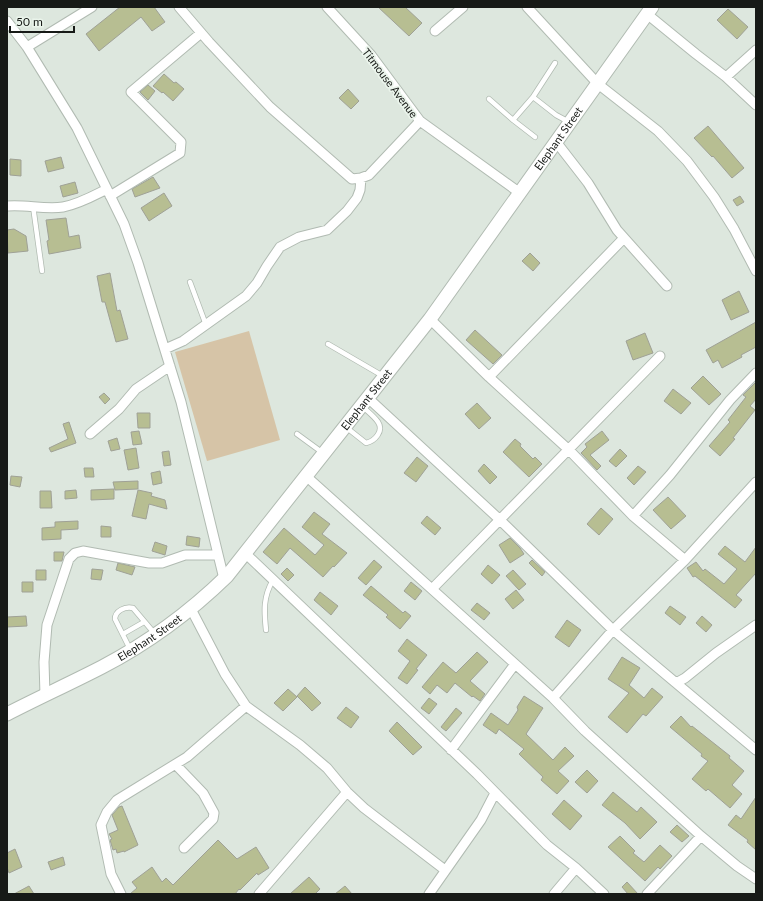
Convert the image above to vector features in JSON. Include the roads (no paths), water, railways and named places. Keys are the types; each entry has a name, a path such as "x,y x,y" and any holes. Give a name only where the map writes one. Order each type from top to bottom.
{"main road":[{"name":"Elephant Street","path":"7,714 102,667 156,635 191,609 224,579 430,319 650,10"}],"street":[{"path":"26,47 92,7"},
{"path":"179,7 201,33 270,107 352,179 369,175 420,121"},
{"name":"Titmouse Avenue","path":"327,7 371,55 420,121 520,193"},
{"path":"435,31 463,7"},
{"path":"526,7 598,84 658,130 687,161 714,197 734,229 756,271"},
{"path":"650,10 696,54 726,77 756,105"},
{"path":"7,21 26,47 77,128 124,224 138,263 181,402 224,579"},
{"path":"7,206 63,207 83,201 108,193 180,153 181,142 131,92 201,33"},
{"path":"726,77 756,50"},
{"path":"557,142 588,183 617,230 666,286"},
{"path":"165,348 183,341 246,296 257,283 280,247 300,237 327,230 347,211 357,198 360,190 361,178"},
{"path":"489,377 624,238"},
{"path":"430,319 489,377 569,450 633,516 685,560"},
{"path":"432,589 660,356"},
{"path":"90,434 119,409 136,390 170,366"},
{"path":"633,516 670,475 730,400 756,372"},
{"path":"365,402 499,519 613,630 756,750"},
{"path":"306,476 553,698 585,731 701,836 737,866 756,879"},
{"path":"553,698 613,630 685,560 756,482"},
{"path":"44,695 44,662 47,626 68,559 75,553 83,551 149,563 162,563 185,555 218,555"},
{"path":"244,553 451,750 546,845 576,868 604,894"},
{"path":"191,609 224,674 246,706 300,745 327,768 347,792 364,808 445,870"},
{"path":"676,683 685,678 716,653 756,625"},
{"path":"451,750 515,664"},
{"path":"121,894 111,874 101,825 107,812 117,800 176,765 199,748 246,706"},
{"path":"176,765 202,793 214,813 213,819 184,848"},
{"path":"259,894 347,792"},
{"path":"429,894 481,820 495,793"},
{"path":"647,894 701,836"},
{"path":"554,894 576,868"}],"lane":[{"path":"514,120 533,97 555,63"},
{"path":"533,97 556,115 570,123"},
{"path":"489,99 535,137"},
{"path":"33,206 42,271"},
{"path":"190,282 206,325"},
{"path":"328,344 384,377"},
{"path":"346,426 366,443 372,442 379,435 380,427 378,422 365,402"},
{"path":"297,434 324,454"},
{"path":"266,630 264,612 265,597 273,580"},
{"path":"131,650 115,616 121,610 128,607 133,608 156,635"},
{"path":"123,634 144,622"}]}
